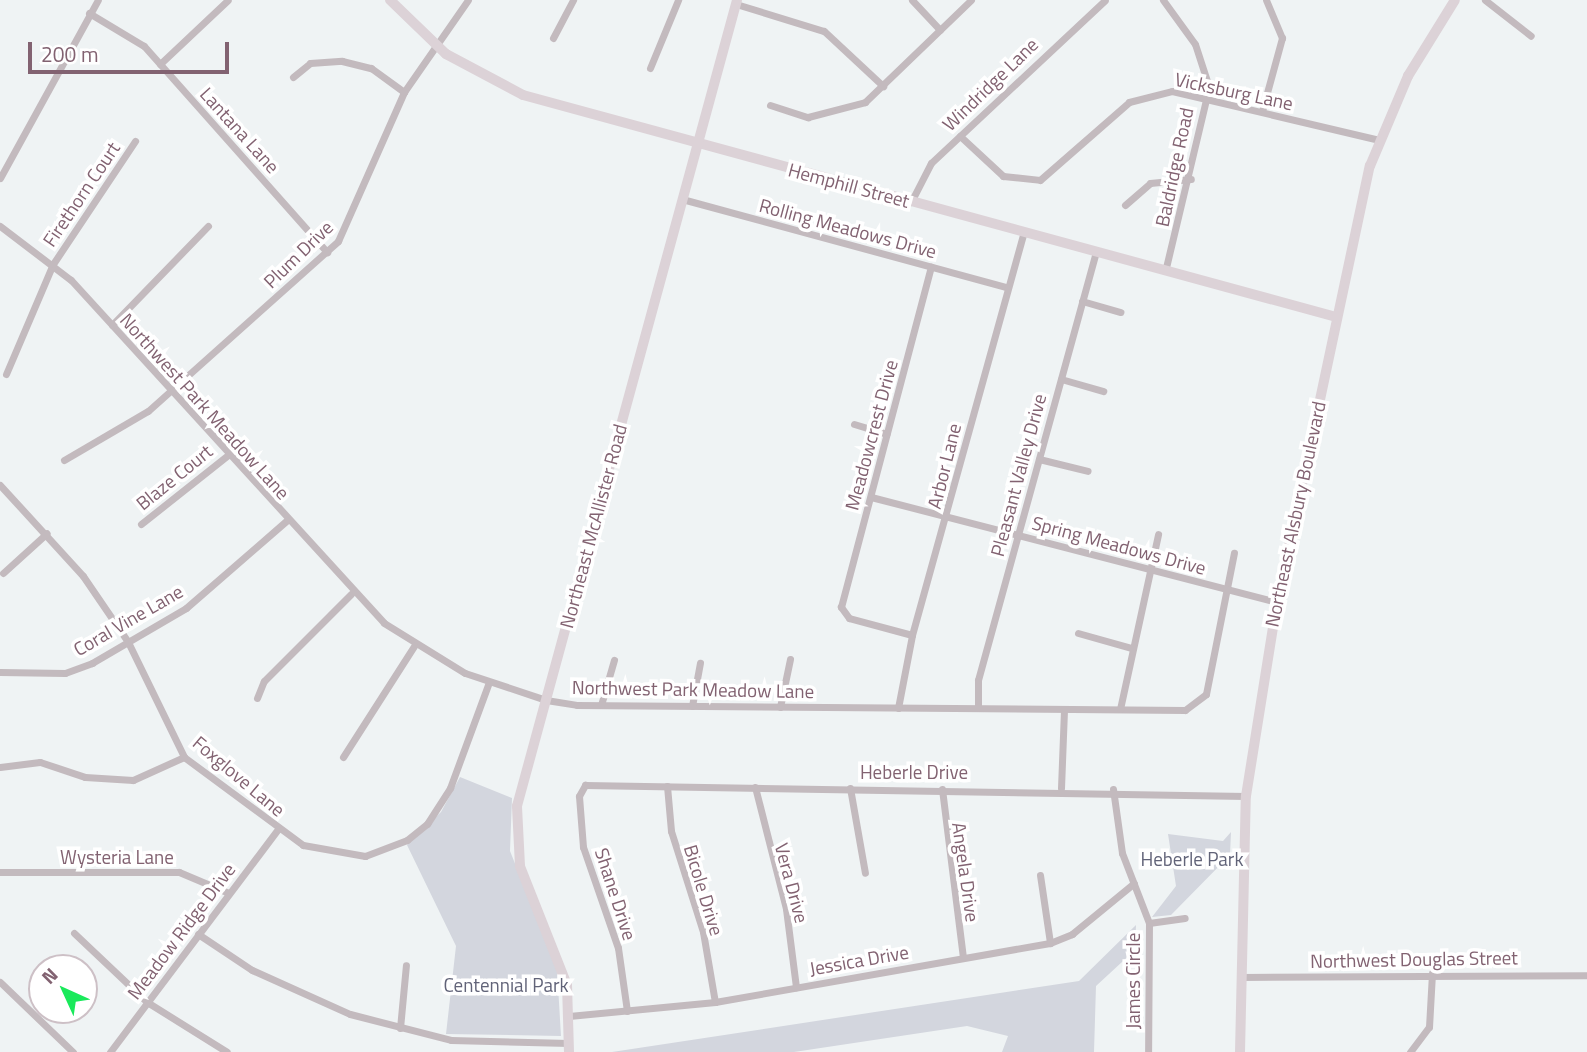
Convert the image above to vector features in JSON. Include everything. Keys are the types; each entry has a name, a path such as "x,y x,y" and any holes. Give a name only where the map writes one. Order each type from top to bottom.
{"street":[{"path":"0,178 98,0"},
{"path":"160,64 228,0"},
{"name":"Hemphill Street","path":"390,0 437,46 507,90 1336,317"},
{"name":"Plum Drive","path":"64,460 148,411 327,252 350,223 404,92 468,0"},
{"path":"553,38 572,0"},
{"path":"650,68 678,0"},
{"path":"912,0 940,30"},
{"path":"770,105 827,116 865,102 971,0"},
{"name":"Windridge Lane","path":"911,202 920,177 1105,0"},
{"name":"Baldridge Road","path":"1163,0 1207,67 1205,97 1191,179 1165,271"},
{"path":"1262,111 1282,38 1266,0"},
{"name":"Northeast Alsbury Boulevard","path":"1240,1052 1246,796 1277,602 1336,317 1379,140 1408,76 1455,0"},
{"path":"1485,0 1531,36"},
{"path":"737,2 824,31 883,86"},
{"name":"Northeast McAllister Road","path":"569,1048 569,1016 562,963 525,882 516,846 517,806 737,2"},
{"name":"Lantana Lane","path":"89,13 134,37 327,252"},
{"path":"293,77 310,63 342,61 371,68 404,92"},
{"name":"Vicksburg Lane","path":"960,136 1003,176 1040,180 1129,102 1172,91 1379,140"},
{"name":"Firethorn Court","path":"6,374 53,264 135,141"},
{"path":"1125,205 1161,178 1191,179"},
{"name":"Rolling Meadows Drive","path":"682,199 1006,287"},
{"name":"Northwest Park Meadow Lane","path":"0,226 53,264 112,325 351,594 414,646 489,682 546,700 601,705 780,707 1120,709 1196,706 1206,694 1229,589"},
{"path":"112,325 208,226"},
{"name":"Arbor Lane","path":"898,708 912,635 948,516 1006,287 1024,232"},
{"name":"Pleasant Valley Drive","path":"978,708 978,680 1096,252"},
{"name":"Meadowcrest Drive","path":"912,635 842,611 931,267"},
{"path":"1082,301 1119,312"},
{"path":"1061,379 1103,391"},
{"path":"853,424 887,434"},
{"name":"Blaze Court","path":"141,524 228,455"},
{"path":"1039,459 1088,471"},
{"name":"Foxglove Lane","path":"0,485 47,533 128,642 184,757 303,845 345,856 386,850 407,840 450,788 489,682"},
{"name":"Spring Meadows Drive","path":"871,496 1277,602"},
{"name":"Coral Vine Lane","path":"0,672 65,673 128,642 186,608 286,521"},
{"path":"3,573 47,533"},
{"path":"1120,709 1131,648 1158,534"},
{"path":"1229,589 1234,553"},
{"path":"257,698 264,681 351,594"},
{"path":"1078,633 1131,648"},
{"path":"343,757 414,646"},
{"path":"780,707 790,659"},
{"path":"601,705 614,660"},
{"path":"692,706 700,663"},
{"path":"1061,788 1063,709"},
{"path":"0,767 40,762 85,777 133,780 184,757"},
{"name":"Bicole Drive","path":"667,786 671,831 703,932 715,1003"},
{"name":"Vera Drive","path":"755,787 786,909 796,987"},
{"name":"Heberle Drive","path":"582,788 1061,788 1246,796"},
{"name":"Shane Drive","path":"582,788 583,847 618,948 627,1010"},
{"path":"850,788 865,873"},
{"name":"Angela Drive","path":"942,789 963,958"},
{"name":"James Circle","path":"1113,789 1122,853 1149,923 1148,1052"},
{"name":"Meadow Ridge Drive","path":"110,1052 278,829"},
{"name":"Wysteria Lane","path":"0,872 180,872 229,893"},
{"path":"1040,875 1050,943"},
{"name":"Jessica Drive","path":"569,1016 715,1003 1050,943 1072,934 1134,883"},
{"path":"1149,923 1185,918"},
{"path":"74,933 147,1002 227,1052"},
{"path":"198,934 299,994 400,1028 452,1040 569,1048"},
{"path":"400,1028 405,965"},
{"path":"1410,1052 1429,1027 1432,973"},
{"name":"Northwest Douglas Street","path":"1242,977 1432,973 1587,975"},
{"path":"0,982 73,1052"}],"green space":[{"name":"Centennial Park","path":"460,777 512,798 510,851 557,969 561,1036 446,1034 456,946 407,845 441,812"},
{"name":"Heberle Park","path":"1231,832 1230,855 1171,915 1152,917 1176,886 1168,834 1223,841"},
{"path":"1136,925 1135,950 1096,986 1094,1052 1002,1052 1008,1036 967,1026 794,1052 612,1052 1079,981"}]}
